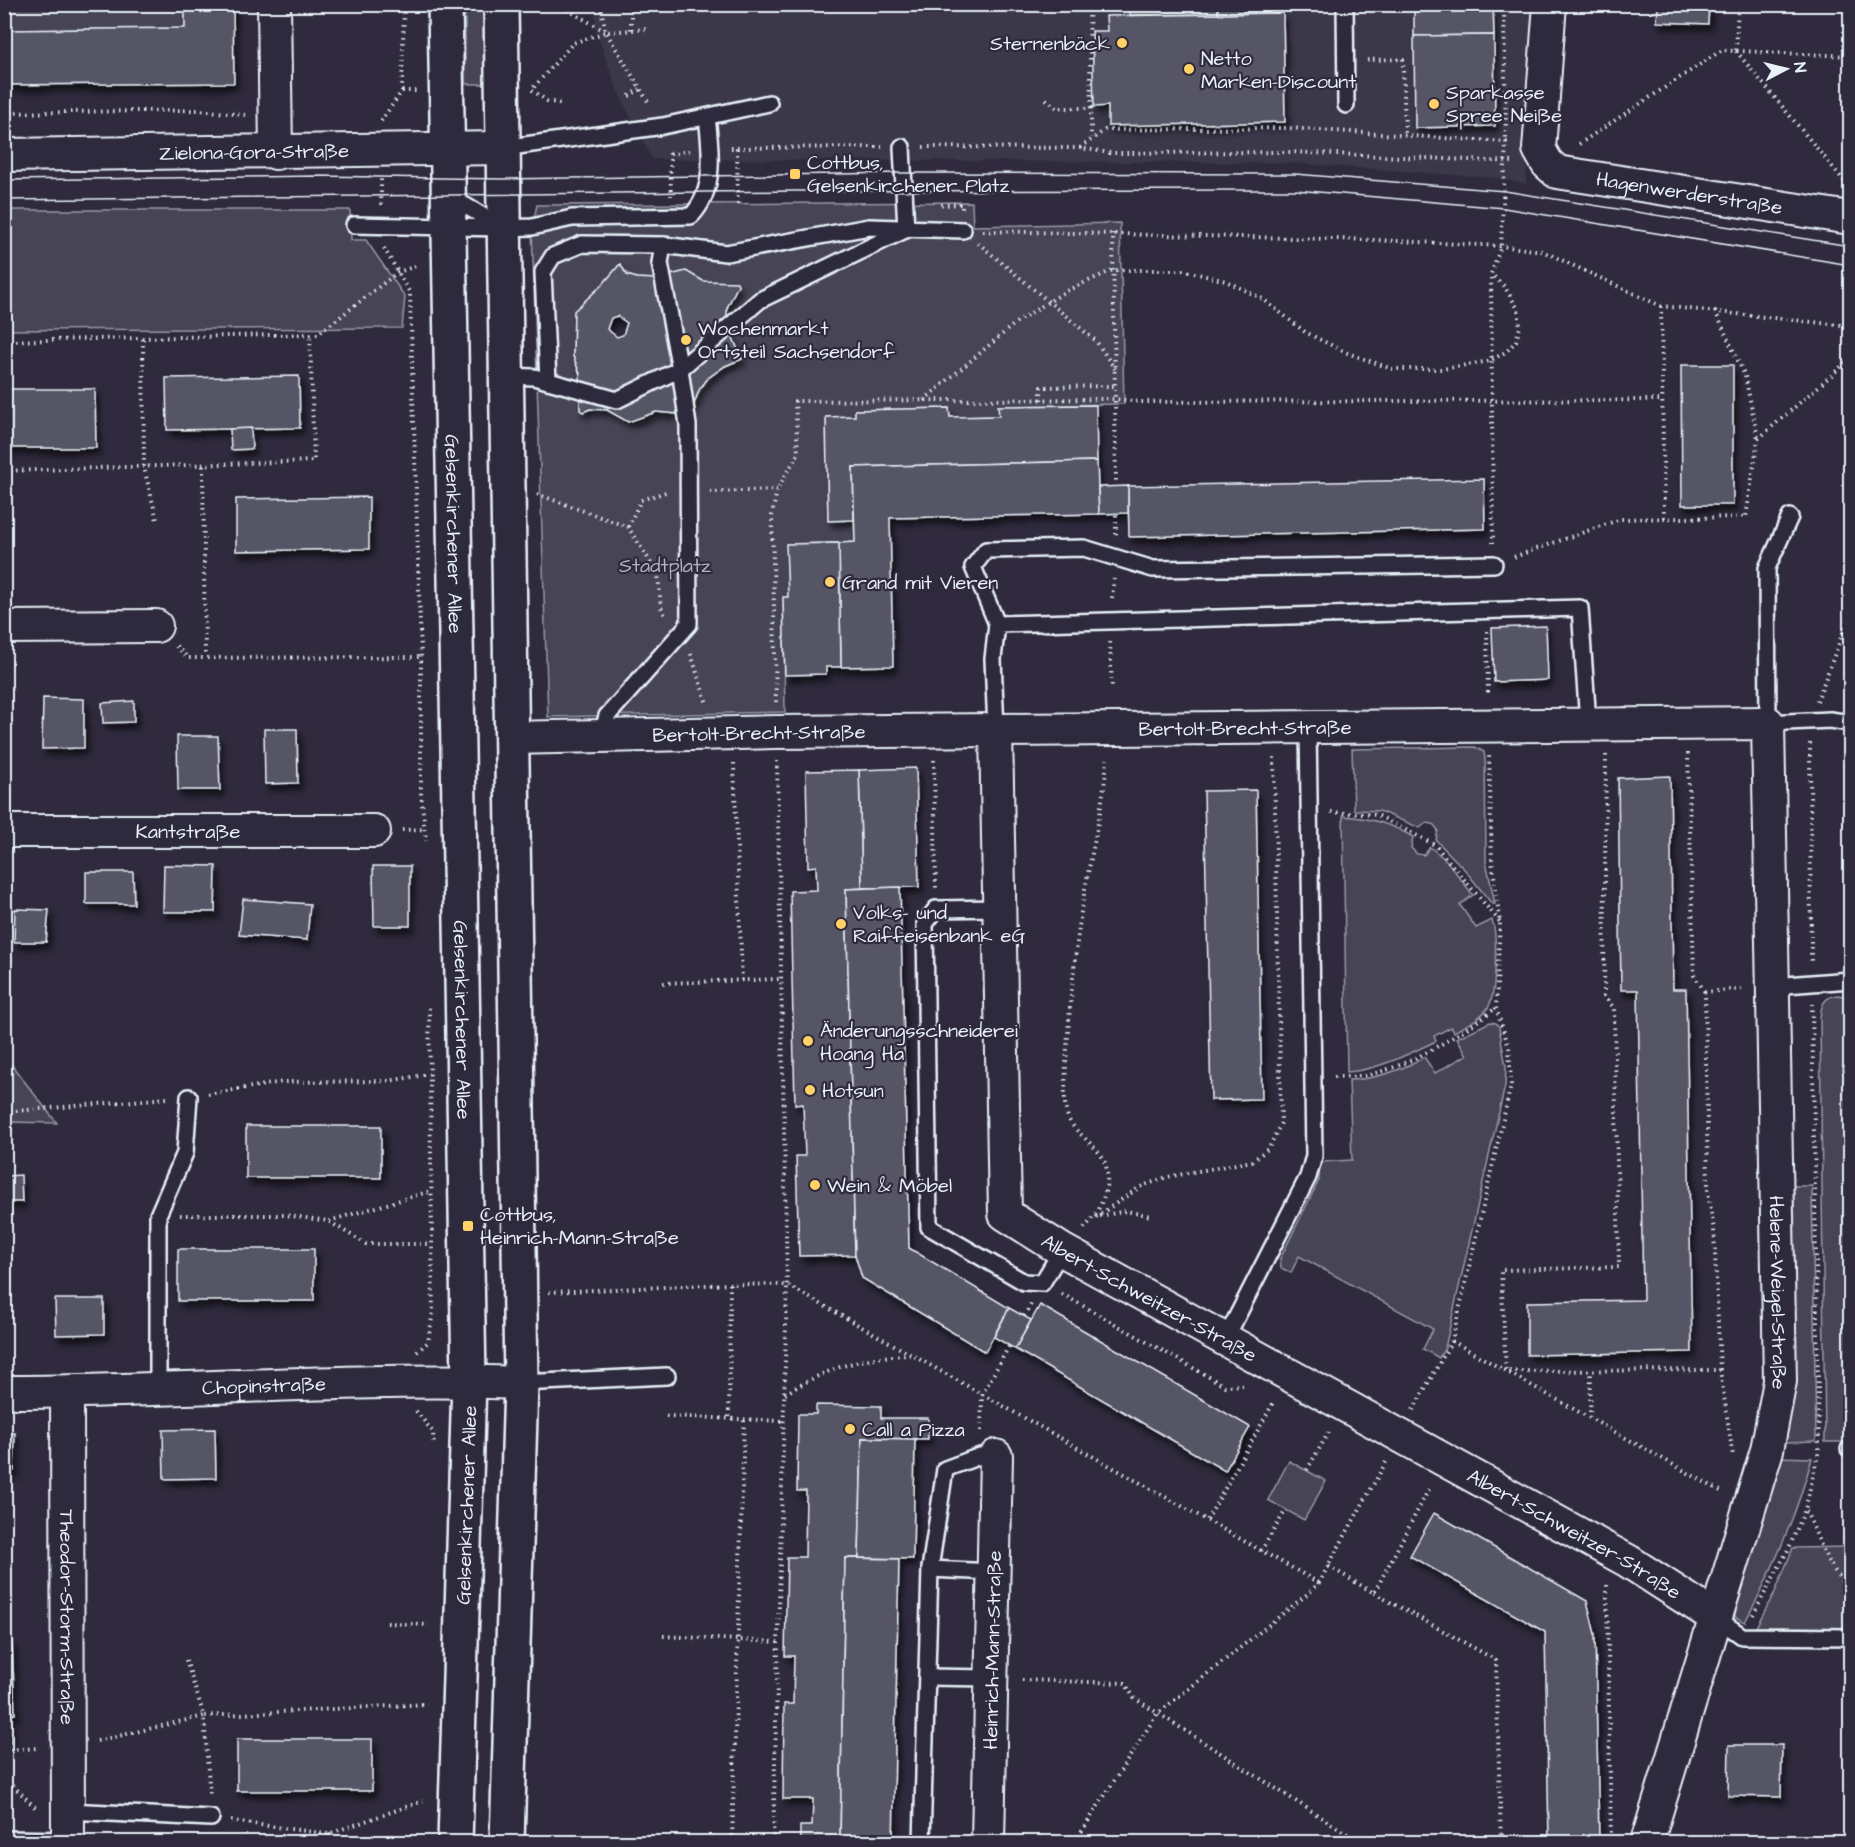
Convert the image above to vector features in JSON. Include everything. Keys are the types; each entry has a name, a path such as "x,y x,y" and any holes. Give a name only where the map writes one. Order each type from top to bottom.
{"main road":[{"name":"Gelsenkirchener Allee","path":"445,4 470,1381 455,1842"},
{"path":"501,4 521,1383 507,1842"}],"street":[{"path":"274,4 276,153"},
{"name":"Hagenwerderstraße","path":"1550,4 1539,149 1547,163 1557,172 1851,218"},
{"name":"Zielona-Gora-Straße","path":"4,155 276,153 503,148"},
{"path":"4,627 156,626"},
{"name":"Bertolt-Brecht-Straße","path":"511,738 777,732 1768,723"},
{"name":"Helene-Weigel-Straße","path":"1647,1842 1767,1450 1780,1381 1768,723"},
{"name":"Albert-Schweitzer-Straße","path":"996,730 1005,1214 1062,1250 1226,1338 1628,1561 1714,1617"},
{"name":"Kantstraße","path":"4,831 374,831"},
{"name":"Chopinstraße","path":"4,1392 158,1391 416,1396 470,1381 521,1383"},
{"name":"Theodor-Storm-Straße","path":"67,1392 68,1831"},
{"name":"Heinrich-Mann-Straße","path":"988,1456 993,1572 988,1842"}],"lane":[{"path":"1345,4 1346,105"},
{"path":"503,148 663,126 769,103"},
{"path":"354,225 449,212 503,228 532,227 572,218 691,216 707,193 711,149 707,117"},
{"path":"902,147 906,230"},
{"path":"449,212 503,228"},
{"path":"548,381 543,272 553,256 582,244 663,245 726,253 869,227 906,230 963,230"},
{"path":"506,376 534,377 617,400 680,369 760,300 906,230"},
{"path":"601,736 607,716 688,624 688,425 660,263 663,245"},
{"path":"1790,517 1767,568 1768,723 1810,721 1851,723"},
{"path":"996,730 993,659 997,624 973,567 986,550 1083,548 1153,568 1494,564"},
{"path":"997,624 1580,608 1588,723"},
{"path":"1226,1338 1308,1177 1314,1156 1308,727"},
{"path":"999,908 936,909 925,924 929,1227 1024,1282 1042,1283 1062,1250"},
{"path":"1773,986 1851,980"},
{"path":"158,1391 158,1215 185,1152 189,1096"},
{"path":"521,1383 667,1376"},
{"path":"922,1842 930,1569 945,1469 988,1456"},
{"path":"930,1569 993,1572"},
{"path":"1714,1617 1742,1636 1851,1637"},
{"path":"927,1677 990,1678"},
{"path":"4,1839 211,1818"}],"path":[{"path":"381,117 402,92 404,4"},
{"path":"557,4 606,32"},
{"path":"600,4 606,32 663,126"},
{"path":"631,4 632,30"},
{"path":"1089,4 1091,138"},
{"path":"1504,4 1506,162 1501,246 1491,274 1490,361 1494,564 1621,519 1746,518 1758,439 1745,376 1715,311"},
{"path":"1738,4 1736,51 1851,188"},
{"path":"561,104 547,101 531,90 573,43 606,32 647,29"},
{"path":"1583,153 1574,148 1722,50 1851,56"},
{"path":"1346,60 1403,59 1405,135"},
{"path":"629,96 640,89"},
{"path":"1046,99 1057,108 1091,108"},
{"path":"4,113 199,110 276,119"},
{"path":"1080,148 1105,130 1254,128 1506,142"},
{"path":"737,148 738,207"},
{"path":"671,201 670,154 711,149 1080,148 1110,153 1291,152 1506,162"},
{"path":"963,230 1113,232 1501,246 1542,251 1661,306 1851,326"},
{"path":"963,230 1096,340 1114,369"},
{"path":"1113,232 1116,485"},
{"path":"381,243 410,292 421,657 421,793 427,853"},
{"path":"4,341 318,334 398,272 418,265"},
{"path":"923,401 1018,321 1049,302 1113,270 1182,270 1226,282 1263,299 1305,333 1345,352 1392,369 1442,369 1490,361 1516,341 1520,327 1518,309 1504,286 1491,274"},
{"path":"1661,306 1664,518"},
{"path":"4,471 314,461 310,334"},
{"path":"143,339 144,468 157,520"},
{"path":"1758,439 1851,359"},
{"path":"1041,400 1041,387 1115,386"},
{"path":"773,1842 787,1285 772,516 777,490 798,454 795,401 1115,399 1141,402 1491,403 1662,400"},
{"path":"203,466 205,658"},
{"path":"628,527 641,500 660,492 777,490"},
{"path":"537,494 628,527 658,574 661,607 669,624 680,632 689,646 708,707"},
{"path":"1076,1842 1157,1714 1318,1583 1452,1341 1511,1085 1509,1047 1496,1008 1500,923 1492,860 1488,724 1487,626 1491,612"},
{"path":"1810,721 1851,615"},
{"path":"156,626 188,658 421,657"},
{"path":"733,733 742,980"},
{"path":"933,748 936,909"},
{"path":"1688,750 1694,975 1705,992 1708,1192 1714,1230 1720,1370 1734,1461"},
{"path":"1506,1371 1501,1270 1618,1267 1614,1008 1604,996 1606,751"},
{"path":"1062,1250 1096,1217 1140,1186 1167,1177 1252,1161 1269,1148 1281,1123 1274,756"},
{"path":"1096,1217 1106,1192 1105,1164 1101,1155 1080,1137 1067,1118 1064,1102 1067,1021 1082,910 1104,801 1107,757"},
{"path":"1310,813 1377,815 1435,845 1500,923"},
{"path":"663,983 781,979"},
{"path":"1705,992 1773,986"},
{"path":"429,995 433,1312 428,1342 413,1355 416,1396 433,1432 434,1455"},
{"path":"1314,1078 1367,1075 1396,1065 1429,1051 1496,1008"},
{"path":"4,1112 189,1096 283,1082 389,1081 429,1074"},
{"path":"328,1221 431,1191"},
{"path":"1096,1217 1115,1211 1151,1216"},
{"path":"158,1215 285,1215 328,1221 366,1244 432,1244"},
{"path":"1024,1316 1042,1283 1225,1386 1247,1384"},
{"path":"729,1417 730,1284"},
{"path":"547,1292 730,1284 787,1285 1318,1583"},
{"path":"1452,1341 1729,1496 1731,1488"},
{"path":"988,1456 982,1395 1009,1346"},
{"path":"784,1395 838,1366 877,1356 911,1355"},
{"path":"1506,1371 1720,1370"},
{"path":"1590,1419 1591,1371"},
{"path":"405,1411 416,1396"},
{"path":"1207,1520 1276,1399"},
{"path":"666,1416 783,1421"},
{"path":"732,1842 744,1420"},
{"path":"1307,1470 1331,1429"},
{"path":"1374,1593 1431,1486"},
{"path":"1261,1551 1286,1510"},
{"path":"1805,1510 1828,1561 1851,1593"},
{"path":"1328,1566 1496,1660 1501,1842"},
{"path":"1607,1582 1611,1842"},
{"path":"429,1636 430,1614"},
{"path":"387,1623 429,1625"},
{"path":"663,1636 778,1642"},
{"path":"186,1660 204,1716 211,1818 328,1834 423,1801"},
{"path":"990,1678 1125,1683 1134,1698 1157,1714 1360,1842"},
{"path":"427,1715 428,1693"},
{"path":"69,1747 204,1716 427,1704"},
{"path":"423,1811 424,1790"},
{"path":"328,1834 339,1842"}],"shaded area":[{"path":"595,5 1535,5 1526,184 1495,178 1291,163 652,159 618,92 596,31"}],"green space":[{"path":"4,5 185,5 185,28 5,30"},
{"path":"465,5 485,5 486,84 465,84"},
{"name":"Stadtplatz","path":"972,202 973,226 1120,223 1124,404 999,406 999,416 950,417 949,408 855,410 855,416 826,417 828,520 854,520 855,542 787,544 788,597 783,598 785,712 548,717 532,227 537,205","holes":["619,265 633,278 655,279 686,271 703,281 738,285 727,308 727,324 742,359 723,368 708,380 698,396 692,417 656,412 628,422 607,411 595,409 583,412 580,410 580,374 573,356 574,311 603,284"]},
{"path":"4,210 350,210 351,240 366,240 405,297 402,328 5,330"},
{"path":"1475,747 1484,752 1485,759 1486,861 1495,904 1492,904 1465,870 1436,840 1438,830 1433,824 1426,823 1420,828 1379,811 1354,810 1352,749"},
{"path":"1343,816 1371,820 1396,828 1413,837 1411,848 1417,854 1424,855 1430,847 1446,860 1473,895 1460,905 1476,928 1492,920 1496,950 1491,999 1489,1006 1478,1018 1454,1032 1451,1027 1434,1036 1436,1041 1393,1061 1359,1071 1347,1072"},
{"path":"1837,995 1850,997 1850,1442 1825,1442 1820,1019 1826,1000"},
{"path":"1490,1022 1496,1023 1499,1027 1506,1067 1505,1086 1445,1348 1439,1358 1423,1349 1433,1329 1299,1256 1291,1273 1281,1268 1280,1259 1319,1180 1320,1162 1352,1160 1349,1080 1388,1073 1424,1057 1435,1073 1467,1055 1457,1038"},
{"path":"5,1056 6,1058 57,1123 5,1122"},
{"path":"1793,1186 1812,1186 1816,1441 1786,1442 1786,1437 1779,1438 1794,1299"},
{"path":"1775,1457 1812,1458 1783,1542 1745,1622 1735,1617 1734,1613"},
{"path":"1289,1461 1326,1481 1304,1520 1268,1500"},
{"path":"1850,1547 1850,1628 1756,1627 1776,1590 1793,1548"}],"building":[{"path":"185,4 233,4 234,83 4,85 4,30 185,28"},
{"path":"1130,4 1218,4 1218,14 1130,15"},
{"path":"1218,4 1254,4 1254,13 1218,14"},
{"path":"1414,4 1493,4 1494,35 1414,36"},
{"path":"1658,4 1709,4 1708,24 1657,22"},
{"name":"Netto Marken-Discount","path":"1283,13 1285,122 1108,126 1108,106 1094,107 1092,31 1107,31 1106,16"},
{"path":"1494,35 1495,126 1415,128 1414,36"},
{"path":"620,264 627,275 637,278 655,279 686,271 703,281 737,282 738,285 727,308 727,324 742,359 725,366 708,378 699,390 689,418 679,414 656,412 628,422 607,410 590,409 583,412 580,410 580,374 573,356 574,311 603,284","holes":["617,316 627,323 623,335 617,337 607,329 611,318"]},
{"path":"1681,365 1733,365 1733,505 1682,505"},
{"path":"299,376 300,428 167,430 166,378"},
{"path":"4,389 95,389 96,448 4,448"},
{"path":"1096,405 1097,461 853,467 854,520 828,521 826,417 855,416 855,410 949,408 950,417 999,416 998,406"},
{"path":"251,428 252,449 231,450 230,429"},
{"path":"1097,461 1099,514 890,518 893,666 841,667 839,543 855,542 853,467"},
{"path":"1484,479 1485,529 1129,537 1128,486"},
{"path":"1128,486 1128,513 1099,514 1098,487"},
{"path":"369,497 369,549 236,551 236,499"},
{"path":"839,543 841,667 826,667 826,674 785,675 783,597 788,597 786,544"},
{"path":"1546,626 1548,680 1494,682 1492,628"},
{"path":"43,698 84,699 84,748 42,749"},
{"path":"134,701 134,722 103,723 102,703"},
{"path":"264,729 297,729 298,783 265,784"},
{"path":"177,736 218,736 220,790 178,790"},
{"path":"916,768 919,887 862,888 859,770"},
{"path":"859,770 862,888 846,889 855,1255 799,1256 796,1156 805,1156 803,1104 795,1105 790,891 817,890 816,866 808,867 806,771"},
{"path":"1670,776 1673,989 1686,989 1692,1352 1527,1355 1527,1302 1643,1300 1638,990 1621,990 1618,778"},
{"path":"1256,790 1262,1099 1211,1100 1204,791"},
{"path":"164,865 216,866 215,912 163,912"},
{"path":"373,866 410,866 410,926 374,926"},
{"path":"86,872 133,872 134,904 86,904"},
{"path":"900,887 909,1248 1009,1308 985,1352 862,1278 855,1255 846,889"},
{"path":"243,899 310,904 307,940 239,935"},
{"path":"15,909 49,910 46,942 14,942"},
{"path":"246,1126 381,1126 381,1178 246,1178"},
{"path":"21,1175 22,1202 6,1202 6,1176"},
{"path":"178,1249 314,1249 314,1301 178,1301"},
{"path":"55,1299 104,1299 104,1334 56,1335"},
{"path":"1040,1305 1250,1427 1225,1471 1015,1349"},
{"path":"1009,1308 1031,1320 1015,1349 994,1337"},
{"path":"816,1405 881,1406 881,1418 928,1418 928,1439 862,1438 859,1558 845,1558 840,1842 800,1842 800,1826 812,1826 813,1799 783,1799 784,1704 793,1704 794,1656 785,1656 787,1557 805,1557 806,1491 797,1491 798,1414 816,1414"},
{"path":"215,1429 216,1478 164,1479 163,1430"},
{"path":"4,1433 15,1433 14,1471 4,1471"},
{"path":"862,1438 915,1439 913,1559 859,1558"},
{"path":"1434,1513 1587,1601 1595,1634 1599,1840 1549,1841 1545,1632 1410,1556"},
{"path":"845,1558 899,1559 893,1842 840,1842"},
{"path":"12,1641 15,1714 9,1715 10,1743 4,1743 4,1642"},
{"path":"237,1739 372,1739 372,1791 237,1791"},
{"path":"1729,1745 1782,1745 1781,1797 1728,1796"}],"tram line":[{"path":"4,180 317,176 503,179 903,173 1295,174 1505,191 1850,246"},
{"path":"4,200 797,191 1295,190 1504,208 1850,265"}],"place":[{"name":"Sternenbäck","path":"1122,43"},
{"name":"Netto Marken-Discount","path":"1189,69"},
{"name":"Sparkasse Spree Neiße","path":"1434,104"},
{"name":"Cottbus, Gelsenkirchener Platz","path":"795,174"},
{"name":"Wochenmarkt Ortsteil Sachsendorf","path":"686,340"},
{"name":"Grand mit Vieren","path":"830,582"},
{"name":"Volks- und Raiffeisenbank eG","path":"841,924"},
{"name":"Änderungsschneiderei Hoang Ha","path":"808,1041"},
{"name":"Hotsun","path":"810,1090"},
{"name":"Wein & Möbel","path":"815,1185"},
{"name":"Cottbus, Heinrich-Mann-Straße","path":"468,1226"},
{"name":"Call a Pizza","path":"850,1429"}]}
